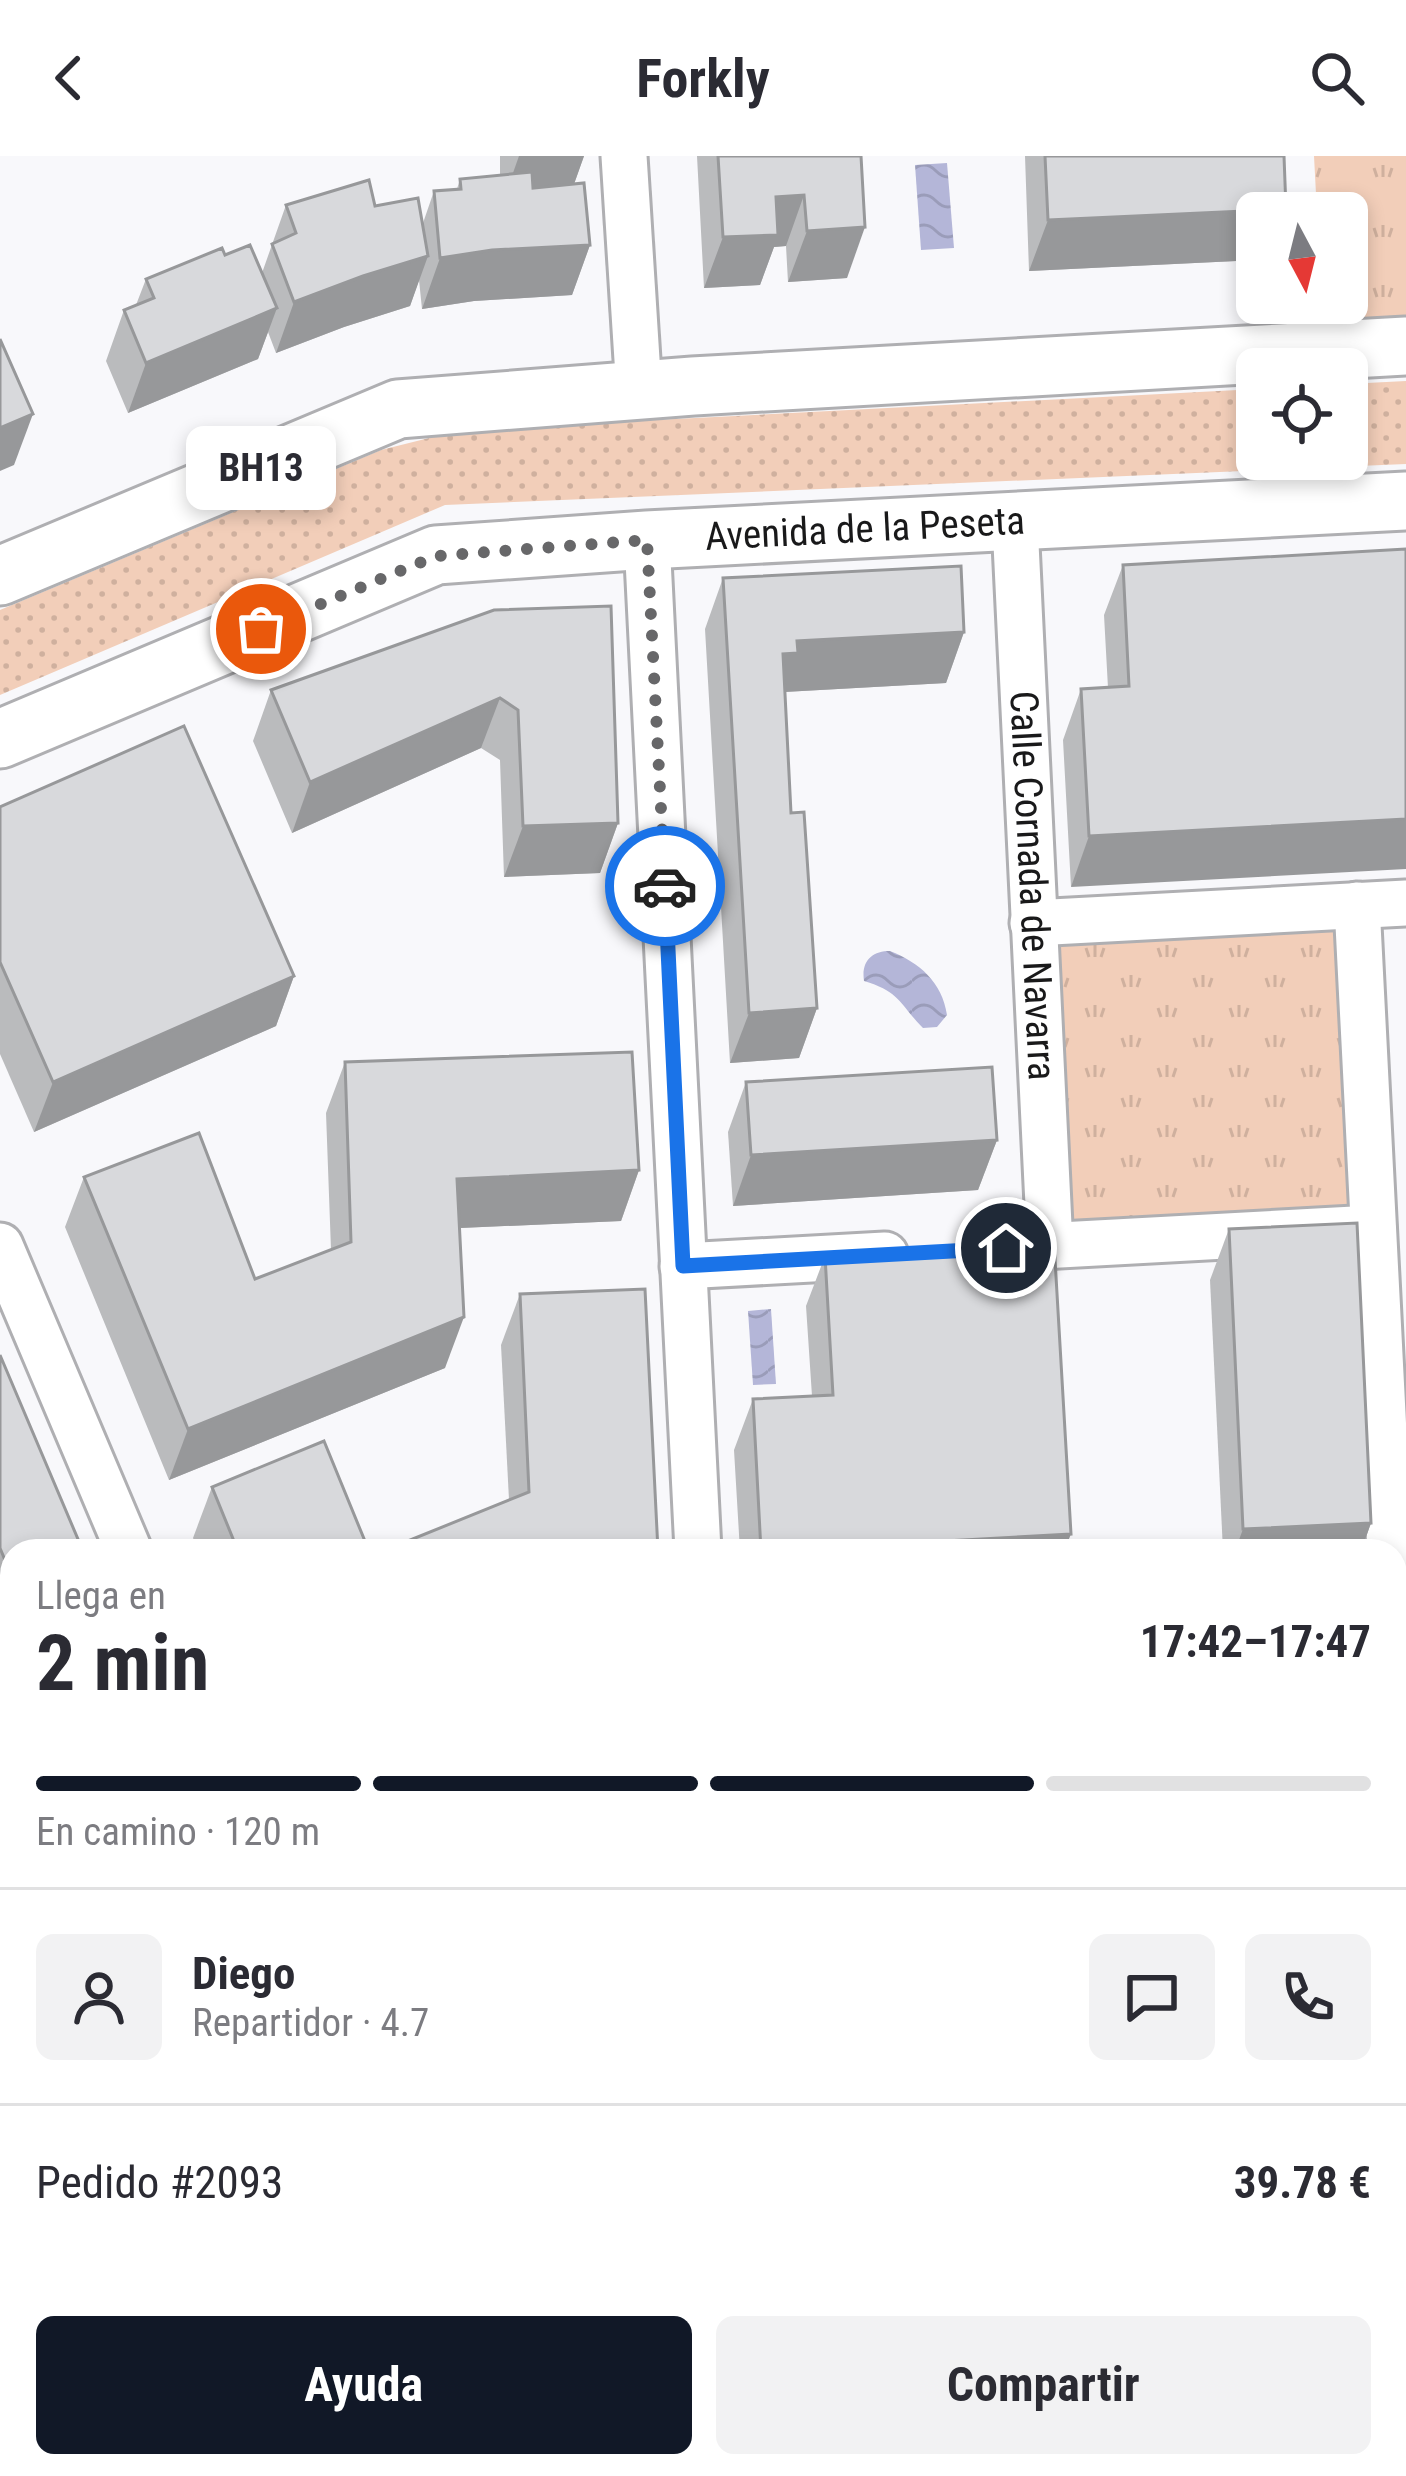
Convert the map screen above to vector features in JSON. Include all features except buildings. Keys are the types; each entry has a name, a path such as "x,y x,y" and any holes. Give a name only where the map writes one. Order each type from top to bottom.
{"street":[{"path":"624,156 638,391"},
{"path":"0,576 398,410 638,391 1406,346"},
{"name":"Avenida de la Peseta","path":"0,739 436,556 647,540 1406,501"},
{"name":"Calle Cornada de Navarra","path":"1015,523 1050,1246"},
{"path":"647,540 697,1539"},
{"path":"1033,922 1406,903"},
{"path":"1357,905 1389,1539"},
{"path":"979,1250 1373,1228"},
{"path":"0,1246 124,1539"},
{"path":"683,1266 932,1252"}],"green space":[{"path":"1314,156 1406,156 1406,346 1325,348 1323,324 1368,324 1368,192 1316,192"},
{"path":"1406,381 1406,464 1368,466 1368,383"},
{"path":"1236,390 1236,471 445,505 0,695 0,610 381,450 461,430"},
{"path":"1357,905 1373,1228 1050,1246 1033,923"}],"water":[{"path":"947,163 954,248 921,250 915,165"},
{"path":"890,951 911,961 935,983 947,1015 937,1027 923,1028 893,994 864,981 869,958"},
{"path":"771,1309 776,1384 753,1385 748,1311"}],"way so far":[{"path":"261,629 436,556 647,540 665,886"}],"place":[{"name":"BH13","path":"261,629"}],"route":[{"path":"665,886 683,1266 1006,1248"}]}
